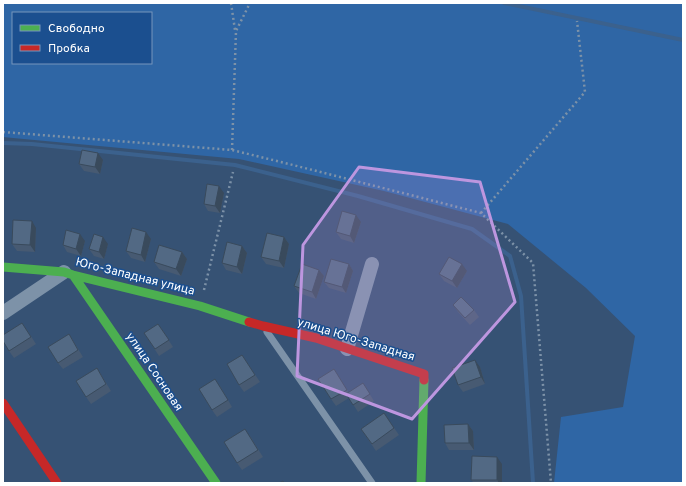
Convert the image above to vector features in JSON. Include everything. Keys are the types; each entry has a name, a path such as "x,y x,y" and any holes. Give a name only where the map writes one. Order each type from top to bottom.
{"street":[{"path":"348,349 372,264"},
{"path":"3,267 68,274"},
{"name":"Юго-Западная улица","path":"68,274 200,306"},
{"path":"3,313 68,274"},
{"name":"улица Сосновая","path":"68,274 216,483"},
{"name":"улица Юго-Западная","path":"200,306 263,326 316,338 424,374 421,483"},
{"path":"3,403 57,483"}],"lane":[{"path":"263,326 372,483"}],"path":[{"path":"231,3 236,31 232,150"},
{"path":"236,31 250,3"},
{"path":"481,213 585,92 577,21"},
{"path":"3,132 232,150 481,213 533,263 551,483"},
{"path":"200,306 233,172"}],"highlighted area":[{"path":"359,167 480,182 515,302 412,419 297,376 303,245"}],"shaded area":[{"path":"3,3 683,3 683,483 554,483 561,417 623,407 635,336 586,288 508,224 384,191 239,159 3,137"}],"building":[{"path":"82,150 98,153 95,167 79,164"},
{"path":"207,184 219,186 215,206 204,204"},
{"path":"342,211 356,215 350,236 336,232"},
{"path":"13,220 32,221 30,245 12,244"},
{"path":"132,228 146,232 141,255 126,251"},
{"path":"66,230 80,234 76,249 63,245"},
{"path":"267,233 284,237 279,261 261,257"},
{"path":"94,234 103,237 99,252 89,249"},
{"path":"227,242 242,246 237,267 222,263"},
{"path":"159,245 182,252 176,269 154,262"},
{"path":"449,257 462,264 452,281 439,274"},
{"path":"331,259 349,264 342,287 324,282"},
{"path":"302,264 319,270 312,292 294,286"},
{"path":"461,297 474,310 465,318 453,305"},
{"path":"22,323 31,337 9,351 3,341 3,335"},
{"path":"158,324 169,340 155,349 144,333"},
{"path":"69,334 78,350 58,363 48,347"},
{"path":"242,355 255,375 239,385 227,364"},
{"path":"475,360 481,377 458,385 452,368"},
{"path":"97,368 106,384 86,397 76,381"},
{"path":"334,369 347,390 331,399 318,379"},
{"path":"215,379 228,400 212,410 199,389"},
{"path":"363,383 370,394 353,405 346,394"},
{"path":"384,413 394,428 372,444 361,429"},
{"path":"468,424 469,443 445,443 444,425"},
{"path":"245,429 258,450 237,463 224,442"},
{"path":"472,456 497,457 497,480 471,480"}],"waterway":[{"path":"504,3 683,40"},
{"path":"3,143 32,144 235,165 358,196 472,229 510,256 521,296 533,483"}],"traffic: fast":[{"path":"3,267 64,272 200,306 249,322"},
{"path":"73,275 216,483"},
{"path":"421,483 424,380"}],"traffic: jam":[{"path":"249,322 316,338 424,374 424,380"},
{"path":"3,403 57,483"}]}
